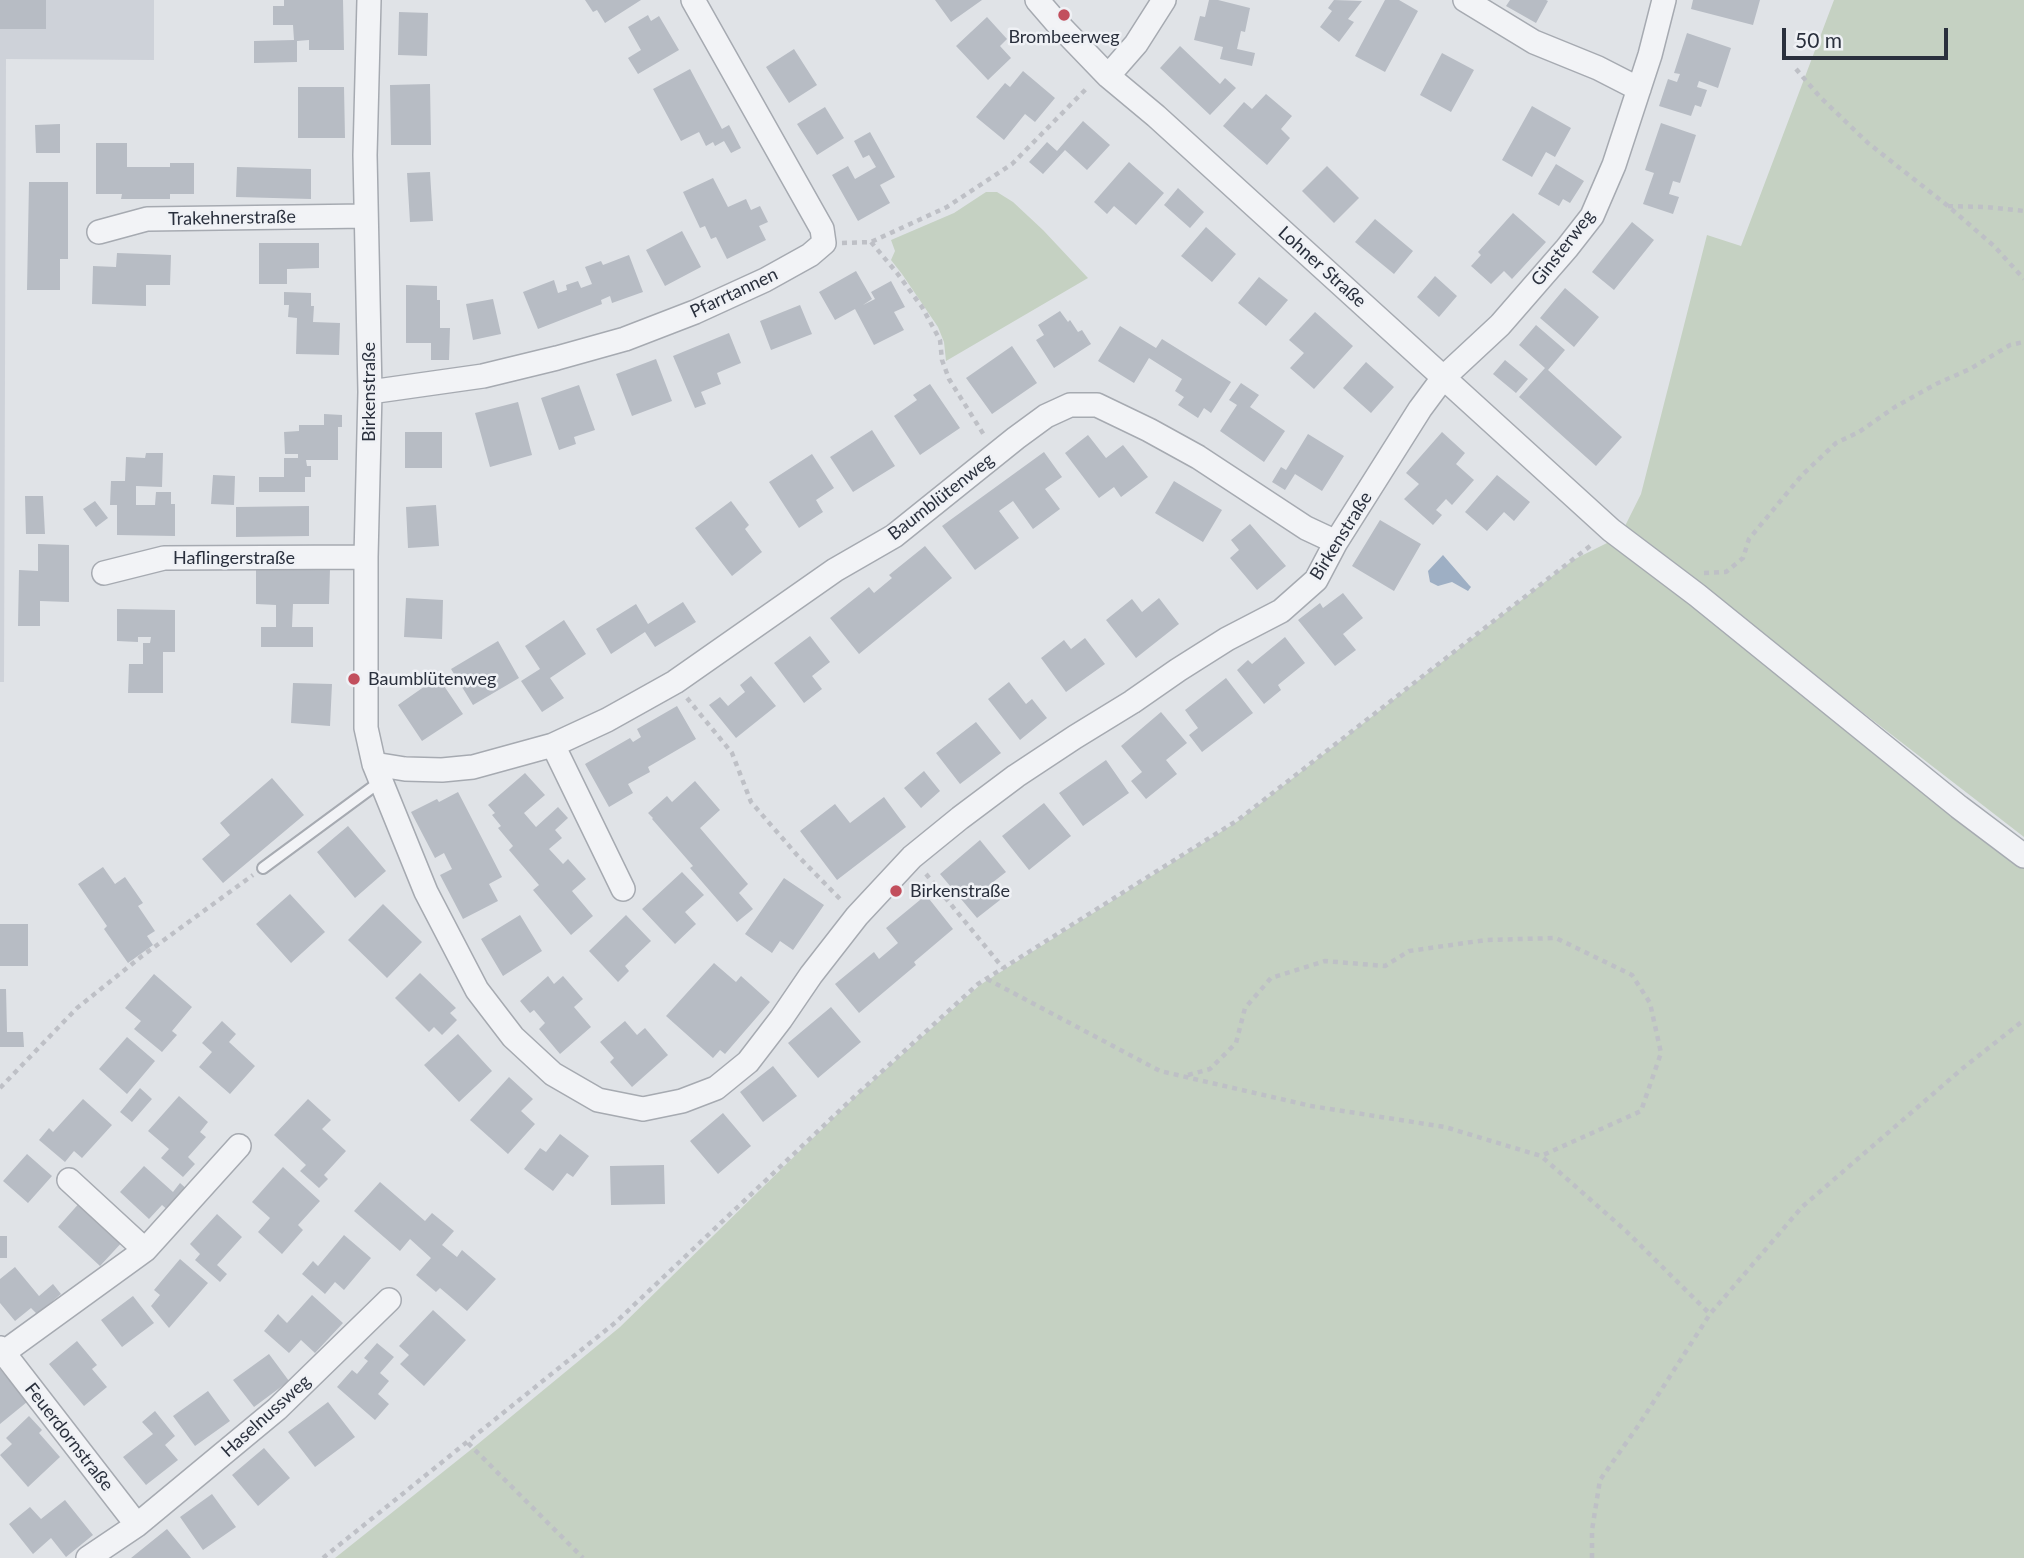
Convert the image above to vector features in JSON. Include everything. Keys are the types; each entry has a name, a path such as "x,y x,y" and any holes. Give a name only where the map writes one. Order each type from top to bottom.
{"street":[{"name":"Birkenstraße","path":"369,0 365,155 370,392 366,728 378,772 426,892 477,990 513,1037 553,1074 598,1100 643,1109 682,1101 716,1088 748,1062 857,916 912,857 1016,776 1227,639 1281,611 1316,579 1336,542 1420,409 1443,378"},
{"path":"693,0 822,229 824,243"},
{"name":"Lohner Straße","path":"1037,0 1106,74 1166,125 1611,530 1697,595 1959,807 2024,856"},
{"path":"1106,74 1136,44 1164,0"},
{"path":"1465,0 1534,42 1598,68 1639,89"},
{"name":"Ginsterweg","path":"1443,378 1500,325 1592,216 1614,165 1650,55 1664,0"},
{"name":"Trakehnerstraße","path":"99,232 147,219 366,216"},
{"name":"Pfarrtannen","path":"370,392 483,376 625,339 695,312 765,280 810,255 824,243"},
{"name":"Baumblütenweg","path":"378,772 473,767 553,745 607,720 675,682 835,570 894,536 1045,416 1070,405 1097,405 1149,430 1198,457 1306,528 1336,542"},
{"name":"Haflingerstraße","path":"104,573 164,558 366,557"},
{"path":"553,745 623,889"},
{"path":"2,1350 145,1250 239,1146"},
{"path":"69,1180 145,1250"},
{"name":"Haselnussweg","path":"88,1558 137,1525 277,1409 389,1300"},
{"name":"Feuerdornstraße","path":"2,1350 137,1525"}],"lane":[{"path":"262,868 378,772"}],"path":[{"path":"1796,69 1820,97 1868,143 1994,246 2024,279"},
{"path":"824,243 871,242 947,207 1012,164 1106,74"},
{"path":"1948,206 2024,211"},
{"path":"871,242 922,307 940,340 942,360 949,379 996,454"},
{"path":"1668,575 1726,572 1743,558 1749,539 1801,475 1836,443 1859,432 1895,407 1936,384 1970,369 2010,345 2024,342"},
{"path":"323,1558 616,1322 978,984 1238,820 1611,530"},
{"path":"675,682 732,753 751,802 797,855 857,916"},
{"path":"912,857 1003,968"},
{"path":"0,1088 77,1008 142,956 262,868"},
{"path":"1185,1076 1210,1069 1236,1043 1245,1008 1271,978 1325,961 1385,966 1409,951 1486,940 1556,938 1632,975 1650,1003 1661,1053 1641,1111 1541,1156"},
{"path":"986,978 1160,1070 1311,1106 1445,1127 1541,1156 1626,1231 1710,1314"},
{"path":"1592,1558 1592,1530 1600,1480 1710,1314 1802,1207 1963,1068 2024,1020"},
{"path":"468,1443 583,1558"}],"shaded area":[{"path":"0,0 154,0 154,60 6,59 4,682 0,682"}],"green space":[{"path":"1834,0 2024,0 2024,837 1624,528 1641,494 1707,235 1741,246"},
{"path":"986,192 997,192 1013,202 1088,278 946,361 944,342 938,327 891,260 895,251 891,240 954,213"},
{"path":"1611,541 2024,863 2024,1558 335,1558 620,1327 854,1098 980,985 1238,821 1573,560"}],"water":[{"path":"1443,555 1471,587 1468,591 1452,582 1438,586 1430,582 1428,571"}],"building":[{"path":"0,0 46,0 46,29 0,29"},
{"path":"284,0 343,0 344,50 309,50 309,40 297,41 297,62 254,63 254,41 294,40 293,25 273,25 273,6 284,6"},
{"path":"585,0 641,0 605,23 597,10 593,12"},
{"path":"935,0 982,0 951,22"},
{"path":"1209,0 1250,8 1245,32 1241,31 1237,49 1255,53 1252,66 1220,59 1223,47 1194,40 1200,16 1205,17"},
{"path":"1334,0 1362,1 1348,19 1354,22 1339,42 1320,27 1332,11 1328,8"},
{"path":"1385,0 1399,0 1418,11 1385,72 1355,56"},
{"path":"1510,0 1548,1 1536,23 1506,6"},
{"path":"1693,0 1760,0 1753,25 1691,9"},
{"path":"399,12 428,13 427,56 398,55"},
{"path":"648,15 651,21 659,16 679,50 638,74 628,58 641,50 628,27"},
{"path":"987,17 1007,39 1000,46 1011,58 988,80 956,46"},
{"path":"1687,33 1731,48 1718,88 1699,81 1697,87 1707,90 1701,107 1695,105 1691,116 1659,106 1668,79 1677,82 1680,74 1674,73"},
{"path":"1180,46 1220,84 1225,78 1236,88 1210,115 1160,68"},
{"path":"794,49 817,85 789,103 766,67"},
{"path":"1442,53 1474,70 1451,112 1420,95"},
{"path":"690,69 722,129 729,125 741,148 731,153 724,141 715,146 713,142 706,146 699,132 681,141 653,89"},
{"path":"1023,71 1055,98 1035,122 1025,114 1004,140 976,117 1005,83 1010,87"},
{"path":"430,84 431,145 391,145 390,85"},
{"path":"298,87 344,87 345,138 298,138"},
{"path":"1266,94 1292,116 1281,129 1290,138 1267,165 1223,126 1244,102 1252,109"},
{"path":"1532,106 1571,128 1555,157 1546,152 1532,177 1502,160"},
{"path":"825,107 844,138 817,155 797,124"},
{"path":"1083,121 1110,145 1087,170 1065,150 1043,174 1029,162 1047,142 1057,151"},
{"path":"1661,123 1696,135 1680,183 1673,181 1669,194 1679,197 1673,214 1643,204 1654,173 1645,170"},
{"path":"60,124 60,153 36,153 35,125"},
{"path":"870,132 895,177 880,185 890,203 858,221 832,175 848,166 855,179 876,167 869,155 863,158 854,141"},
{"path":"96,143 127,143 127,167 170,167 170,163 194,163 194,194 170,194 170,199 121,199 122,194 96,194"},
{"path":"1129,162 1164,193 1136,225 1114,206 1107,214 1094,202"},
{"path":"1556,164 1584,181 1570,203 1563,199 1559,206 1538,194"},
{"path":"1327,166 1359,198 1334,223 1302,191"},
{"path":"237,167 311,169 311,199 236,197"},
{"path":"430,172 433,221 410,222 407,173"},
{"path":"713,178 728,207 746,199 751,210 760,206 768,222 759,226 766,240 727,259 716,237 711,239 705,226 700,228 683,192"},
{"path":"29,182 68,182 68,259 60,259 60,290 27,290"},
{"path":"1178,188 1204,212 1190,228 1164,205"},
{"path":"1513,213 1546,242 1512,279 1504,271 1491,284 1471,266 1481,255 1478,252"},
{"path":"1375,219 1413,251 1394,274 1355,242"},
{"path":"1632,222 1654,240 1614,290 1592,272"},
{"path":"1206,227 1236,254 1212,282 1181,256"},
{"path":"682,231 701,267 665,286 646,250"},
{"path":"259,243 319,243 319,268 287,269 287,284 259,284"},
{"path":"117,253 171,255 170,285 146,285 146,306 92,304 93,266 116,267"},
{"path":"629,255 643,292 612,303 610,296 601,300 602,304 538,329 523,292 554,280 558,293 567,290 566,285 578,281 581,288 592,284 585,267 601,261 603,265"},
{"path":"856,271 872,299 863,305 875,299 871,292 891,281 905,307 894,312 904,330 874,345 855,309 835,320 819,292"},
{"path":"1435,276 1457,296 1439,317 1417,297"},
{"path":"1259,277 1288,300 1266,326 1238,303"},
{"path":"406,285 437,286 440,328 450,328 449,360 431,360 431,343 406,343"},
{"path":"1565,288 1599,317 1574,347 1540,318"},
{"path":"284,292 311,293 313,322 340,323 339,355 296,354 297,318 288,317 289,305 284,305"},
{"path":"493,299 501,334 473,340 466,304"},
{"path":"800,305 812,334 771,350 760,321"},
{"path":"1060,311 1078,332 1082,330 1091,344 1054,368 1036,340 1044,335 1038,325"},
{"path":"1315,312 1353,346 1314,389 1290,368 1304,353 1289,340"},
{"path":"1536,325 1565,350 1548,370 1622,437 1596,466 1519,397 1545,368 1519,345"},
{"path":"1120,326 1156,348 1162,339 1231,382 1211,413 1204,408 1198,418 1178,405 1184,397 1175,391 1182,379 1149,358 1134,383 1098,361"},
{"path":"729,333 741,363 717,373 721,384 701,392 706,404 695,408 673,356"},
{"path":"1012,346 1037,383 992,414 966,378"},
{"path":"656,359 672,401 632,416 616,374"},
{"path":"1505,360 1528,379 1516,393 1493,374"},
{"path":"1366,362 1394,387 1371,413 1343,388"},
{"path":"1241,383 1259,395 1250,407 1285,431 1264,462 1220,431 1237,405 1229,400"},
{"path":"930,384 960,428 920,455 894,416 917,400 913,395"},
{"path":"579,385 595,430 574,437 576,444 559,450 541,398"},
{"path":"518,402 532,455 490,467 475,413"},
{"path":"324,414 342,415 342,427 338,427 338,460 306,460 307,466 311,466 311,477 305,477 305,492 259,492 259,477 284,477 284,458 298,458 298,454 285,454 284,432 299,431 299,425 324,425"},
{"path":"872,430 895,466 853,492 830,457"},
{"path":"405,432 442,432 442,468 405,468"},
{"path":"1442,432 1465,453 1456,464 1474,480 1452,505 1446,499 1436,510 1442,515 1433,525 1404,499 1419,484 1406,473"},
{"path":"1308,434 1344,456 1322,491 1295,474 1285,490 1272,482 1281,467 1286,470"},
{"path":"1088,435 1106,458 1123,445 1148,477 1121,497 1114,487 1099,498 1065,453"},
{"path":"1044,452 1062,477 1045,489 1060,509 1033,529 1013,501 999,511 1019,538 975,570 942,526"},
{"path":"146,453 163,453 162,487 136,486 136,505 155,505 156,492 171,492 171,504 175,504 175,536 117,535 117,505 110,505 111,481 125,481 126,457 145,458"},
{"path":"812,454 834,488 816,500 823,512 799,528 769,482"},
{"path":"213,475 235,476 234,505 211,504"},
{"path":"1497,475 1530,502 1514,521 1504,512 1487,531 1465,512"},
{"path":"1174,481 1222,510 1203,542 1155,513"},
{"path":"25,496 43,496 45,534 26,534"},
{"path":"95,501 108,518 96,527 83,509"},
{"path":"731,501 749,525 745,529 762,552 732,576 695,528"},
{"path":"436,505 439,546 408,548 406,507"},
{"path":"309,506 309,536 236,537 236,507"},
{"path":"1380,520 1421,544 1394,591 1352,566"},
{"path":"1250,524 1286,566 1257,590 1230,558 1239,550 1231,540"},
{"path":"38,544 69,545 69,602 40,601 40,626 18,626 19,570 38,571"},
{"path":"925,546 952,578 859,654 830,618 869,587 874,593 892,578 889,575"},
{"path":"256,568 330,569 329,604 293,604 292,627 313,627 313,647 261,647 261,627 276,627 276,605 256,604"},
{"path":"1343,593 1363,618 1343,634 1356,650 1335,666 1298,620 1320,603 1323,608"},
{"path":"406,598 443,600 442,639 404,637"},
{"path":"1159,598 1179,624 1136,658 1106,620 1132,599 1142,612"},
{"path":"683,602 696,622 655,647 645,632 611,654 596,629 636,604 648,624"},
{"path":"117,609 175,610 175,652 163,652 163,693 128,693 129,664 143,664 143,643 150,643 151,637 138,637 138,642 117,641"},
{"path":"564,620 586,654 550,678 564,698 542,712 521,681 540,669 525,646"},
{"path":"810,636 830,662 812,676 822,689 804,703 774,663"},
{"path":"1285,637 1305,663 1278,685 1281,690 1264,704 1237,670 1248,660 1252,664"},
{"path":"1085,638 1105,664 1066,692 1041,658 1064,640 1071,649"},
{"path":"498,641 519,678 473,705 451,669"},
{"path":"751,676 776,706 736,738 709,705 720,697 728,706 745,692 740,685"},
{"path":"438,677 463,714 422,741 398,705"},
{"path":"1226,678 1253,713 1202,752 1189,735 1198,728 1185,710"},
{"path":"1009,682 1026,704 1032,699 1047,718 1020,740 988,699"},
{"path":"293,683 332,684 330,726 291,723"},
{"path":"677,706 696,739 648,767 650,772 628,784 633,793 609,807 585,764 630,738 633,742 641,737 637,729"},
{"path":"1161,712 1187,743 1166,760 1177,774 1146,799 1131,781 1142,772 1121,746"},
{"path":"976,722 1001,753 960,784 936,753"},
{"path":"1106,760 1129,793 1083,826 1059,793"},
{"path":"924,771 940,791 921,808 904,788"},
{"path":"525,773 545,795 524,813 536,827 558,807 568,818 555,830 562,838 549,849 563,864 568,859 586,879 572,891 593,916 571,935 533,890 539,885 509,850 513,846 498,828 501,826 488,805"},
{"path":"272,778 304,815 223,883 202,859 230,835 220,823"},
{"path":"695,781 720,810 700,828 748,884 739,893 753,909 737,922 690,868 693,866 648,813 667,796 672,802"},
{"path":"458,792 502,877 489,884 498,901 463,919 440,875 452,869 444,853 435,858 411,812"},
{"path":"884,797 906,827 837,880 800,831 835,804 850,823"},
{"path":"1044,803 1071,836 1029,870 1002,836"},
{"path":"348,826 386,871 355,898 317,852"},
{"path":"980,840 1006,872 988,886 1000,900 977,918 940,874"},
{"path":"103,867 115,884 125,877 143,903 138,906 155,931 147,936 153,945 128,963 78,884"},
{"path":"682,872 704,895 685,912 696,924 675,944 642,909"},
{"path":"784,878 824,905 793,950 780,941 772,953 745,934"},
{"path":"290,894 325,932 291,963 256,924"},
{"path":"926,895 953,929 914,962 916,965 859,1013 835,984 874,952 879,959 898,943 886,928"},
{"path":"383,904 422,942 387,978 348,940"},
{"path":"520,915 542,951 503,976 481,939"},
{"path":"626,915 651,941 625,966 629,971 618,982 589,951"},
{"path":"0,924 28,924 28,966 0,966"},
{"path":"714,963 736,982 741,976 770,1002 725,1054 720,1050 713,1058 666,1016"},
{"path":"420,973 456,1008 450,1013 457,1020 442,1035 434,1027 429,1032 395,998"},
{"path":"154,974 192,1007 172,1031 177,1035 162,1052 134,1029 141,1021 125,1008"},
{"path":"548,976 554,984 563,976 583,999 574,1007 591,1027 560,1054 539,1029 545,1023 534,1010 530,1013 520,1001"},
{"path":"0,989 6,989 7,1032 23,1032 24,1047 0,1047"},
{"path":"831,1007 861,1042 818,1078 788,1043"},
{"path":"222,1021 236,1034 229,1042 255,1066 230,1094 199,1067 212,1052 202,1043"},
{"path":"625,1021 637,1035 645,1028 668,1055 632,1087 610,1062 614,1058 600,1042"},
{"path":"458,1034 492,1071 459,1102 424,1065"},
{"path":"127,1037 155,1061 127,1094 99,1069"},
{"path":"773,1066 797,1096 763,1122 740,1092"},
{"path":"509,1077 533,1099 521,1111 535,1124 508,1154 470,1120"},
{"path":"140,1088 152,1099 132,1122 120,1112"},
{"path":"179,1096 208,1122 200,1132 206,1137 188,1157 195,1164 183,1177 161,1158 169,1149 148,1131"},
{"path":"83,1099 112,1125 82,1158 74,1151 65,1162 39,1140 49,1128 53,1132"},
{"path":"308,1099 331,1120 322,1129 346,1151 324,1175 328,1179 319,1188 300,1171 306,1165 274,1135"},
{"path":"723,1113 751,1146 718,1174 690,1141"},
{"path":"560,1134 589,1156 573,1177 567,1173 553,1191 524,1169 540,1148 546,1152"},
{"path":"27,1154 52,1176 28,1203 3,1181"},
{"path":"664,1165 665,1204 611,1205 610,1166"},
{"path":"144,1166 173,1192 180,1183 190,1192 171,1213 162,1205 149,1219 120,1192"},
{"path":"283,1167 320,1201 298,1225 303,1230 282,1254 258,1232 270,1218 252,1202"},
{"path":"380,1182 425,1221 432,1213 454,1231 442,1245 457,1257 462,1250 496,1279 467,1311 440,1288 436,1292 416,1275 431,1258 410,1239 400,1251 354,1211"},
{"path":"82,1200 125,1239 100,1266 58,1227"},
{"path":"217,1214 242,1237 217,1265 227,1274 220,1282 195,1260 200,1254 190,1244"},
{"path":"344,1235 371,1258 344,1290 335,1282 325,1294 302,1274 313,1261 318,1266"},
{"path":"0,1236 7,1236 7,1258 0,1258"},
{"path":"180,1259 208,1283 169,1328 151,1306 160,1295 154,1290"},
{"path":"15,1267 39,1296 53,1284 61,1294 37,1314 31,1308 15,1321 0,1303 0,1279"},
{"path":"312,1295 343,1323 315,1353 301,1340 289,1353 264,1331 278,1314 287,1323"},
{"path":"133,1296 154,1323 122,1347 101,1320"},
{"path":"433,1310 466,1340 424,1386 400,1364 409,1355 399,1346"},
{"path":"77,1341 97,1365 92,1369 107,1387 84,1406 49,1364"},
{"path":"377,1343 394,1357 380,1373 389,1381 378,1394 389,1404 375,1420 337,1387 352,1370 357,1374 368,1361 364,1358"},
{"path":"269,1354 289,1381 254,1407 233,1380"},
{"path":"0,1369 27,1402 0,1424"},
{"path":"208,1391 230,1421 195,1446 173,1416"},
{"path":"328,1402 355,1437 315,1467 288,1432"},
{"path":"155,1411 175,1436 165,1445 178,1460 146,1485 123,1457 153,1434 142,1422"},
{"path":"29,1416 42,1430 39,1433 60,1457 28,1487 0,1455 12,1444 6,1438"},
{"path":"264,1448 290,1478 258,1506 232,1475"},
{"path":"212,1494 236,1527 203,1550 180,1517"},
{"path":"65,1500 93,1535 66,1557 51,1538 33,1554 9,1524 30,1507 41,1519"},
{"path":"167,1529 191,1558 131,1558"}],"place":[{"name":"Brombeerweg","path":"1064,15"},
{"name":"Baumblütenweg","path":"354,679"},
{"name":"Birkenstraße","path":"896,891"}]}
